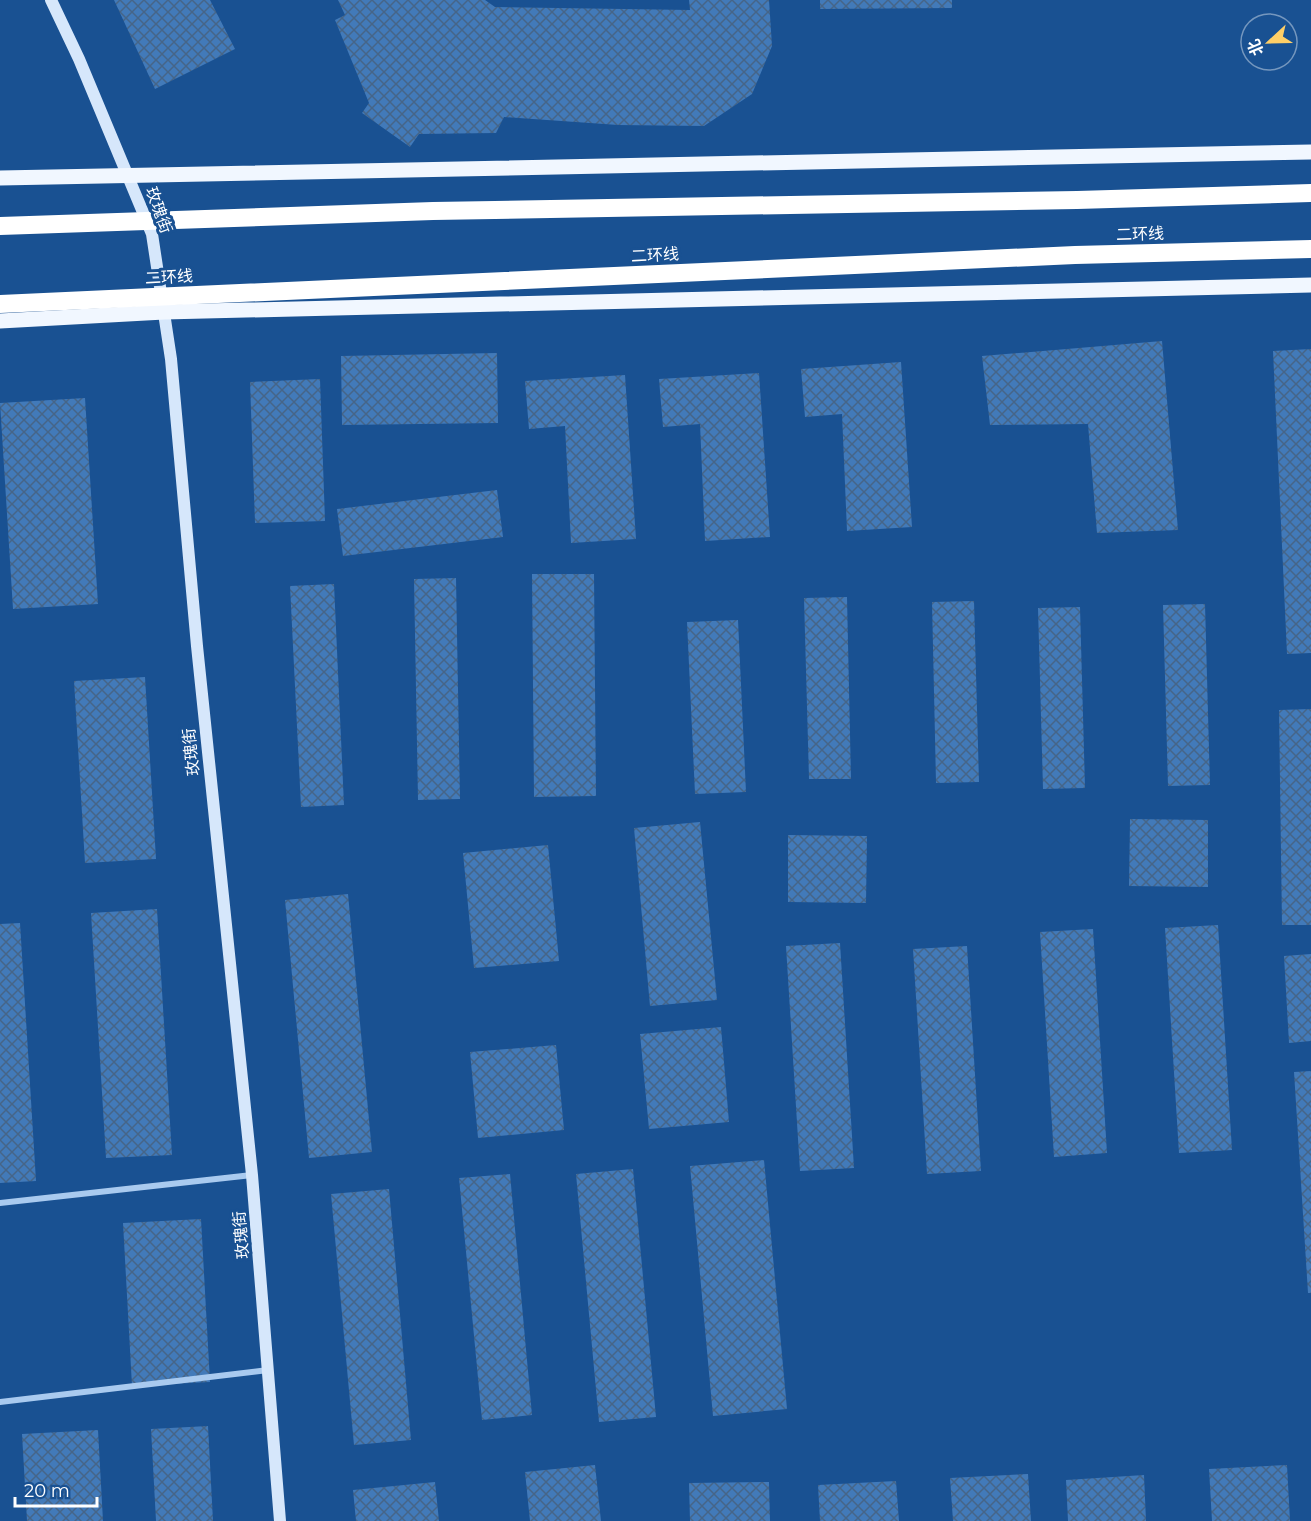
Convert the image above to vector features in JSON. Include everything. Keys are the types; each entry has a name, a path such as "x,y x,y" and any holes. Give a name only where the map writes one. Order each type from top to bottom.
{"highway":[{"path":"0,226 433,211 1065,200 1311,193"},
{"name":"二环线","path":"0,304 1064,256 1311,249"}],"main road":[{"path":"0,178 1311,152"},
{"path":"0,321 164,312 1311,285"}],"street":[{"name":"玫瑰街","path":"51,0 79,59 152,234 164,312 171,359 197,646 252,1175 280,1521"},
{"path":"0,1203 252,1175"},
{"path":"0,1402 269,1370"}],"building":[{"path":"114,0 210,0 235,49 155,89"},
{"path":"338,0 485,0 495,7 690,10 689,0 769,0 772,46 752,94 704,126 618,125 504,117 496,133 419,134 410,147 362,113 369,103 335,20 345,15"},
{"path":"820,0 952,0 952,8 820,9"},
{"path":"1162,341 1178,530 1097,533 1088,424 990,425 982,356"},
{"path":"1311,349 1311,653 1287,654 1273,351"},
{"path":"497,353 498,423 342,425 341,356"},
{"path":"901,362 912,527 847,531 842,414 805,417 801,369"},
{"path":"759,373 770,537 705,541 700,424 663,427 659,379"},
{"path":"625,375 636,539 571,543 565,426 529,429 525,381"},
{"path":"320,379 325,521 255,523 250,382"},
{"path":"85,398 98,604 13,609 0,403"},
{"path":"497,490 503,537 343,556 337,509"},
{"path":"532,574 594,574 596,796 534,797"},
{"path":"456,578 460,799 418,800 414,579"},
{"path":"334,584 344,805 301,807 290,586"},
{"path":"847,597 851,779 809,779 804,598"},
{"path":"974,601 979,782 936,783 932,602"},
{"path":"1205,604 1210,785 1168,786 1163,605"},
{"path":"1080,607 1085,788 1043,789 1038,608"},
{"path":"738,620 746,792 695,794 687,622"},
{"path":"145,677 156,859 85,863 74,681"},
{"path":"1311,709 1311,925 1282,925 1279,710"},
{"path":"1130,819 1208,820 1208,887 1129,886"},
{"path":"700,822 717,1000 650,1006 634,828"},
{"path":"788,835 867,836 866,903 788,902"},
{"path":"548,845 559,961 474,968 463,853"},
{"path":"348,894 372,1152 309,1158 285,900"},
{"path":"157,909 172,1155 106,1158 91,913"},
{"path":"20,923 36,1181 0,1183 0,924"},
{"path":"1218,925 1232,1150 1179,1153 1165,928"},
{"path":"1093,929 1107,1153 1054,1157 1040,932"},
{"path":"840,943 854,1168 800,1171 786,946"},
{"path":"967,946 981,1171 927,1174 913,949"},
{"path":"1311,954 1311,1041 1289,1043 1284,956"},
{"path":"721,1027 729,1122 649,1129 640,1034"},
{"path":"556,1045 564,1130 478,1138 470,1052"},
{"path":"1311,1071 1311,1293 1308,1293 1294,1072"},
{"path":"764,1160 787,1409 713,1416 690,1166"},
{"path":"633,1169 656,1417 599,1422 576,1174"},
{"path":"510,1174 532,1415 482,1420 459,1178"},
{"path":"389,1189 411,1440 354,1445 331,1194"},
{"path":"201,1219 210,1382 132,1386 123,1223"},
{"path":"208,1426 213,1521 156,1521 151,1429"},
{"path":"98,1430 103,1521 27,1521 22,1434"},
{"path":"595,1465 601,1521 530,1521 525,1472"},
{"path":"1287,1465 1290,1521 1212,1521 1209,1469"},
{"path":"1028,1474 1031,1521 953,1521 950,1478"},
{"path":"1144,1475 1146,1521 1068,1521 1066,1480"},
{"path":"896,1481 899,1521 820,1521 818,1485"},
{"path":"435,1482 439,1521 356,1521 353,1490"},
{"path":"769,1482 770,1521 690,1521 689,1483"}]}
